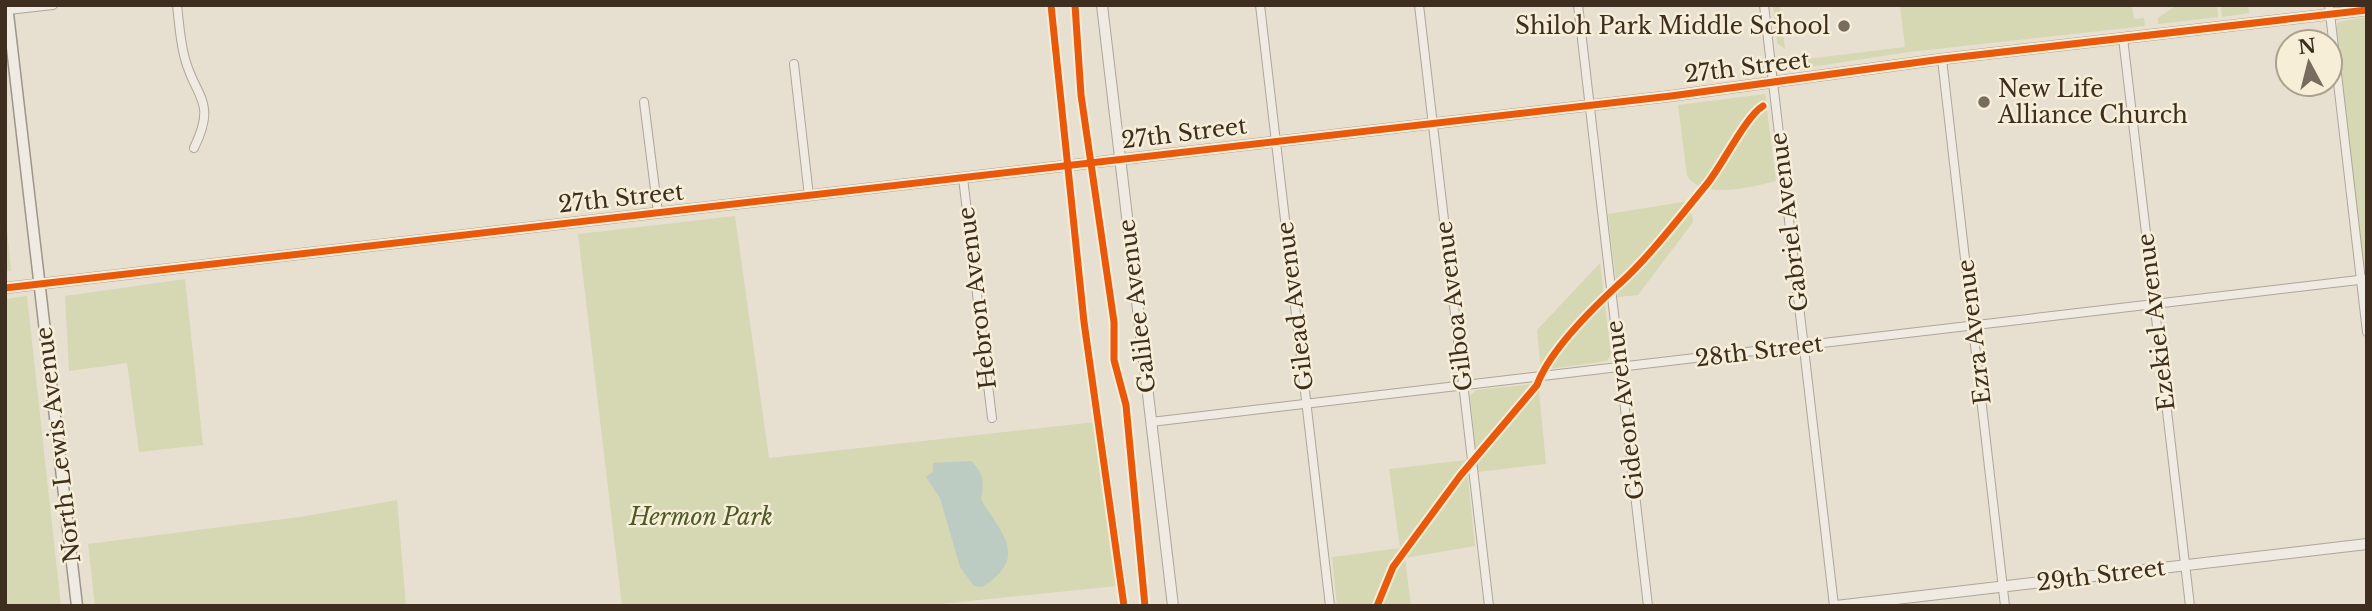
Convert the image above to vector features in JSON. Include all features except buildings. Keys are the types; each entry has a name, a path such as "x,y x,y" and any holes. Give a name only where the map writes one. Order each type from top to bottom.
{"main road":[{"name":"North Lewis Avenue","path":"8,8 77,606"}],"street":[{"path":"8,8 53,5"},
{"path":"177,5 184,57 202,100 206,124 194,148"},
{"name":"Galilee Avenue","path":"1102,5 1173,606"},
{"name":"Gilead Avenue","path":"1259,5 1330,606"},
{"name":"Gilboa Avenue","path":"1419,5 1489,606"},
{"name":"Gideon Avenue","path":"1578,5 1648,606"},
{"name":"Gabriel Avenue","path":"1764,5 1835,606"},
{"path":"2329,10 2364,279 2367,332"},
{"name":"27th Street","path":"5,288 1590,106 2329,10 2367,10"},
{"name":"Ezekiel Avenue","path":"2123,38 2190,606"},
{"name":"Ezra Avenue","path":"1942,59 2005,606"},
{"path":"794,64 809,195"},
{"path":"644,102 658,213"},
{"name":"Hebron Avenue","path":"963,178 992,418"},
{"name":"28th Street","path":"1151,422 2364,279"},
{"name":"29th Street","path":"1835,606 2367,544"}],"green space":[{"path":"1773,5 1780,5 1785,49 1777,43"},
{"path":"1900,5 2132,5 2134,19 2144,18 2145,26 1909,52 1791,70 1790,61 1905,47"},
{"path":"2177,5 2217,5 2218,17 2158,24 2158,18"},
{"path":"2221,5 2248,5 2249,13 2222,17"},
{"path":"2367,17 2367,270 2363,264 2344,98 2344,28 2336,28 2338,22"},
{"path":"1765,94 1776,181 1728,190 1704,188 1694,183 1687,176 1678,105"},
{"path":"1689,201 1693,222 1638,295 1618,297 1608,214"},
{"path":"5,207 11,271 5,271"},
{"name":"Hermon Park","path":"735,216 769,458 1104,421 1127,585 921,606 622,606 578,234"},
{"path":"1600,263 1611,355 1607,361 1541,370 1537,330"},
{"path":"185,279 203,445 139,452 127,363 69,371 65,296"},
{"path":"27,296 61,606 5,606 5,299"},
{"path":"1532,384 1539,391 1546,464 1478,472 1470,396 1476,390"},
{"path":"1466,460 1475,546 1405,558 1411,606 1337,606 1332,557 1400,548 1389,469"},
{"path":"397,500 406,606 95,606 88,544 300,517"}],"shaded area":[{"path":"971,461 979,470 982,479 981,500 1004,536 1008,556 996,576 982,587 974,586 960,567 940,498 926,477 933,472 933,463"}],"cycle path":[{"path":"1051,5 1084,322 1124,606"},
{"path":"1075,5 1081,95 1114,322 1114,360 1126,405 1145,606"},
{"path":"5,288 1671,96 1942,59 2367,10"},
{"path":"1377,606 1393,567 1460,476 1537,385 1551,359 1572,332 1641,263 1676,223 1713,175 1749,120 1763,106"}],"place":[{"name":"Shiloh Park Middle School","path":"1844,26"},
{"name":"New Life Alliance Church","path":"1984,102"}]}
